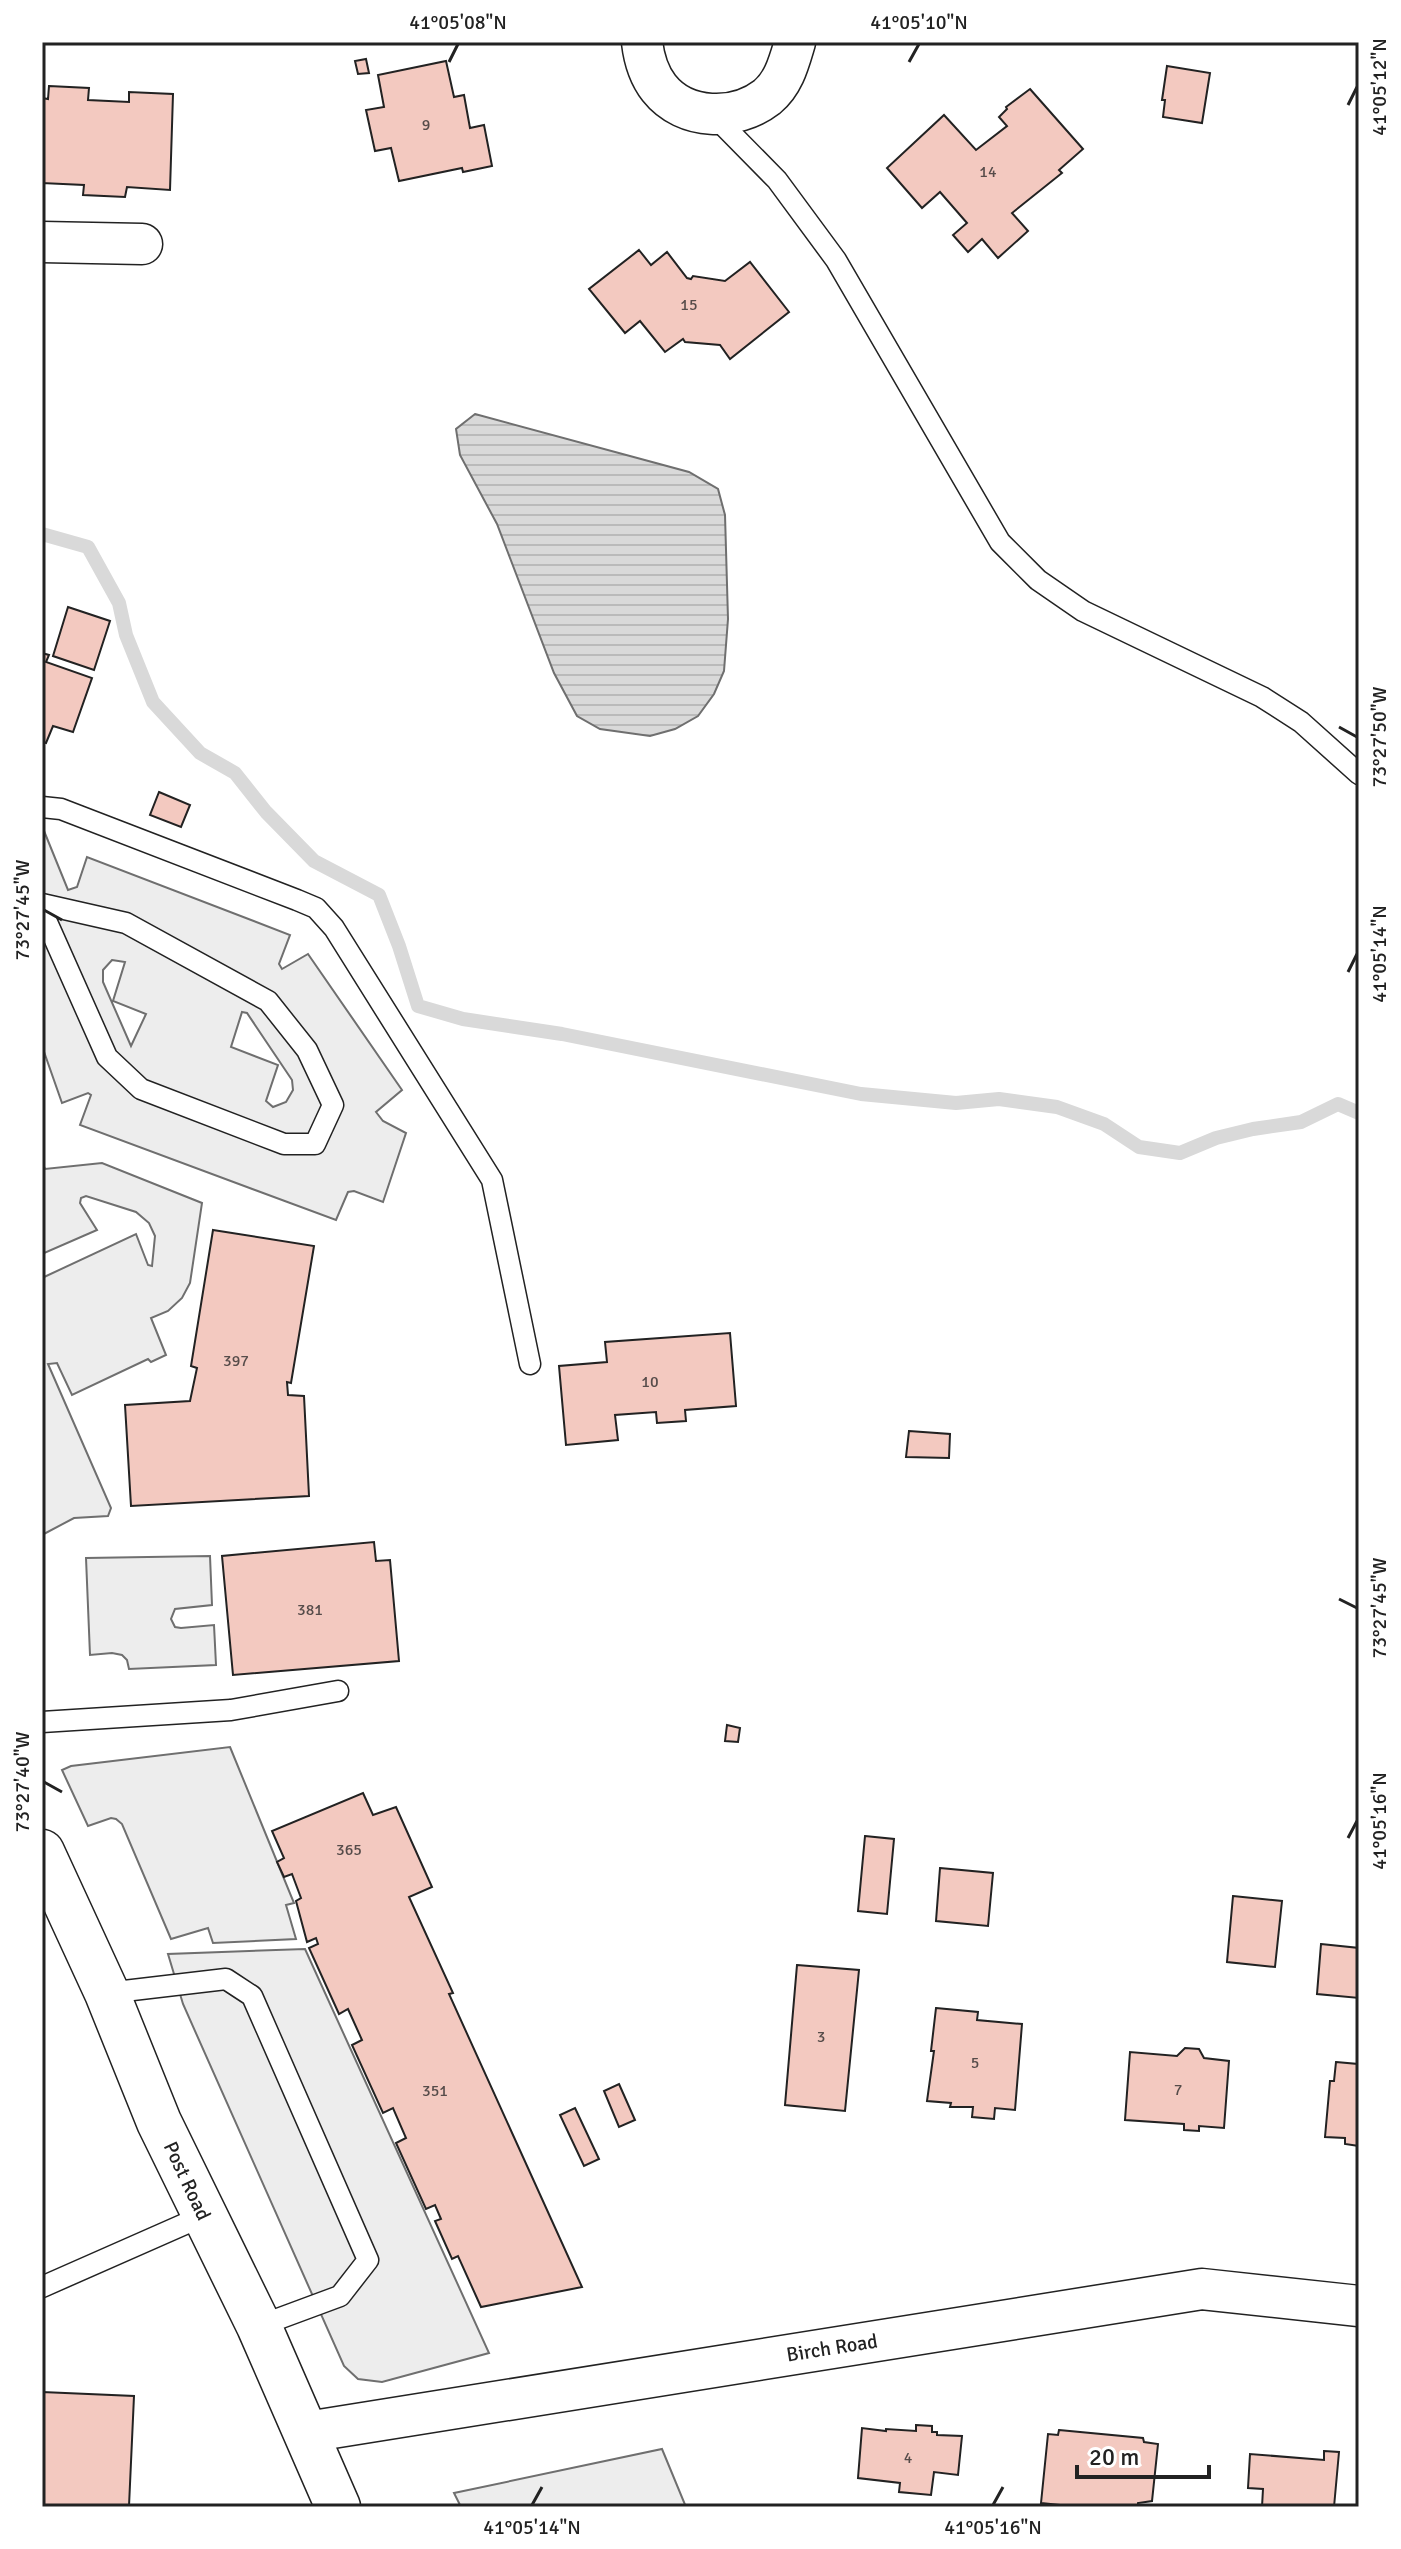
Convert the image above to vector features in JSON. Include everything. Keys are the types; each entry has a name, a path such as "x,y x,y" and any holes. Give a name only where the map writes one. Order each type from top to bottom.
{"main road":[{"name":"Post Road","path":"42,1852 107,1993 159,2122 259,2326 338,2507"}],"street":[{"path":"642,42 645,63 660,90 684,108 713,115 743,111 769,95 787,71 795,42"},
{"path":"42,242 142,244"},
{"name":"Birch Road","path":"307,2432 1202,2289 1359,2306"}],"lane":[{"path":"713,115 777,180 836,260 1000,542 1038,580 1083,611 1262,697 1301,722 1359,774"},
{"path":"42,807 76,815 297,900 316,908 334,928 492,1180 530,1364"},
{"path":"42,904 126,923 268,1001 307,1050 333,1105 315,1144 284,1144 141,1089 107,1057 51,956 42,911"},
{"path":"42,1722 231,1710 338,1691"},
{"path":"107,1993 226,1979 252,1996 368,2260 340,2296 259,2326"},
{"path":"42,2287 203,2216"}],"shaded area":[{"path":"475,414 689,472 718,489 725,515 728,619 724,671 714,694 698,716 675,729 650,736 600,729 577,716 554,673 497,524 460,455 456,429"},
{"path":"42,826 68,890 77,887 87,857 290,935 279,964 282,969 308,954 402,1090 376,1112 383,1121 406,1133 383,1202 354,1191 348,1192 336,1220 80,1125 91,1095 88,1093 62,1103 42,1046","holes":["112,960 125,962 113,1001 146,1014 131,1046 103,982 103,970","242,1012 247,1013 292,1080 293,1090 286,1102 273,1107 266,1101 278,1065 231,1047"]},
{"path":"42,1162 45,1169 102,1163 202,1203 190,1283 182,1298 168,1311 151,1318 166,1355 151,1362 148,1359 72,1395 57,1363 48,1364 111,1508 108,1516 74,1518 42,1535 42,1278 136,1234 148,1265 152,1266 155,1236 149,1223 136,1212 86,1196 81,1198 80,1203 97,1230 42,1254"},
{"path":"210,1556 212,1605 175,1609 171,1619 175,1627 181,1628 214,1625 216,1665 129,1669 122,1655 90,1655 86,1558"},
{"path":"230,1747 294,1903 286,1905 296,1939 213,1943 208,1928 171,1939 122,1824 111,1818 88,1826 62,1770 71,1766"},
{"path":"305,1949 489,2353 382,2382 358,2379 344,2366 183,2004 168,1954"},
{"path":"662,2449 686,2507 461,2507 454,2493"}],"building":[{"path":"366,59 369,73 358,74 355,61"},
{"path":"446,61 454,97 464,95 470,128 484,125 492,166 463,172 462,168 399,181 391,148 375,151 366,110 384,107 378,75"},
{"path":"1167,66 1210,73 1202,123 1163,117"},
{"path":"49,86 89,88 88,100 129,102 129,92 173,94 170,190 127,187 125,197 83,195 84,185 42,183 42,98 48,99"},
{"path":"1030,89 1083,149 1059,170 1062,173 1012,213 1028,231 998,258 982,239 968,252 953,235 967,223 940,192 922,208 887,168 944,115 976,150 1007,126 999,117 1006,107"},
{"path":"639,250 651,265 667,252 691,279 693,276 725,281 750,262 789,312 730,359 720,345 685,342 683,339 665,352 640,321 625,333 589,289"},
{"path":"68,607 110,621 94,670 53,656"},
{"path":"42,653 49,655 46,662 92,678 73,732 53,726 46,743 42,742"},
{"path":"159,792 190,805 181,827 150,815"},
{"path":"213,1230 314,1246 291,1383 287,1382 288,1395 304,1396 309,1496 131,1506 125,1405 190,1401 197,1368 191,1366"},
{"path":"730,1333 736,1406 685,1410 686,1421 657,1423 656,1412 615,1415 618,1440 566,1445 559,1366 607,1362 605,1342"},
{"path":"909,1431 950,1434 949,1458 906,1457"},
{"path":"374,1542 376,1561 390,1560 399,1661 233,1675 222,1556"},
{"path":"727,1725 740,1728 738,1742 725,1741"},
{"path":"363,1793 373,1815 396,1807 432,1887 409,1897 453,1993 449,1994 582,2287 481,2307 458,2256 452,2259 435,2221 441,2219 435,2205 426,2209 396,2143 406,2138 393,2108 383,2113 352,2045 362,2040 348,2009 339,2014 309,1948 318,1944 316,1938 307,1942 296,1901 301,1898 292,1874 284,1877 277,1862 284,1858 272,1831"},
{"path":"865,1836 894,1839 887,1914 858,1911"},
{"path":"940,1868 993,1873 988,1926 936,1921"},
{"path":"1233,1896 1282,1901 1275,1967 1227,1962"},
{"path":"1321,1944 1359,1948 1359,1998 1317,1994"},
{"path":"797,1965 859,1970 845,2111 785,2105"},
{"path":"936,2008 978,2012 977,2020 1022,2024 1015,2110 995,2108 994,2119 972,2117 973,2107 950,2107 951,2103 927,2101"},
{"path":"1185,2048 1199,2049 1204,2058 1229,2061 1224,2128 1199,2126 1199,2131 1184,2130 1184,2124 1125,2120 1130,2052 1177,2056"},
{"path":"1336,2062 1358,2064 1359,2146 1345,2144 1345,2138 1325,2137 1330,2081 1334,2081"},
{"path":"619,2084 635,2120 619,2127 604,2091"},
{"path":"575,2108 599,2159 584,2166 560,2115"},
{"path":"42,2392 134,2396 129,2506 42,2507"},
{"path":"916,2425 932,2426 932,2432 937,2432 937,2435 962,2436 958,2475 934,2472 931,2495 899,2492 900,2483 858,2478 862,2428 916,2431"},
{"path":"1059,2430 1143,2438 1144,2442 1158,2444 1152,2501 1138,2503 1138,2507 1079,2507 1041,2503 1048,2434 1058,2435"},
{"path":"1324,2451 1339,2452 1334,2507 1262,2507 1263,2489 1248,2488 1250,2454 1324,2460"}],"waterway":[{"path":"42,534 88,547 119,603 126,635 153,702 200,753 235,773 266,812 314,861 379,895 418,1006 463,1019 562,1034 861,1094 956,1103 999,1099 1057,1107 1104,1124 1139,1147 1180,1153 1216,1138 1301,1122 1338,1104 1359,1113"}]}
